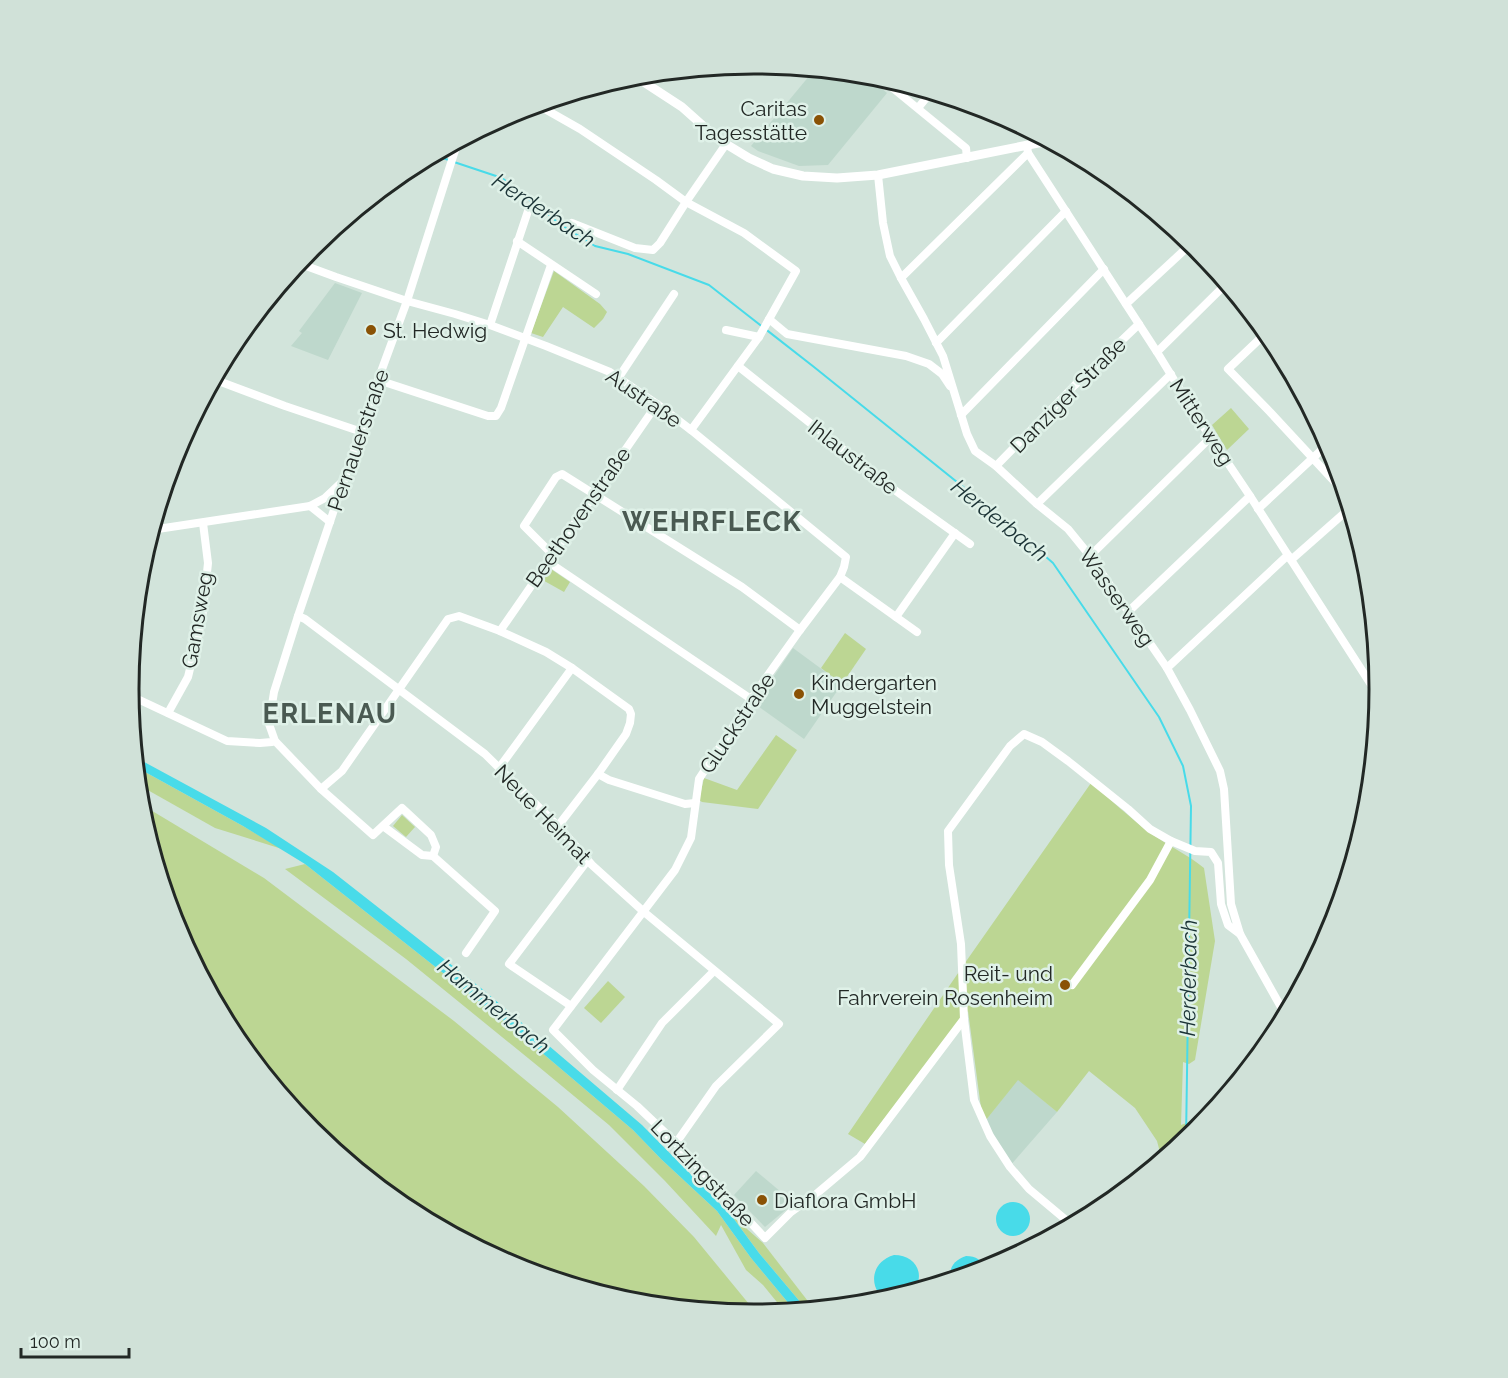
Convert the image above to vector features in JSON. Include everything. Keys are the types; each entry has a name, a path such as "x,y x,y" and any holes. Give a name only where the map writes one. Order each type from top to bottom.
{"street":[{"path":"646,83 682,107 726,144 749,158 773,169 803,176 837,178 878,175 967,158 1027,150"},
{"path":"895,90 966,148 967,158"},
{"path":"918,108 926,98"},
{"path":"546,110 580,129 686,202 744,233 796,271 759,337 691,430"},
{"path":"901,278 1027,150 1038,143"},
{"path":"572,223 635,248 653,250 726,144"},
{"name":"Mitterweg","path":"1027,150 1210,438 1370,683"},
{"name":"Pernauerstraße","path":"275,741 269,724 274,693 378,380 407,301 455,151"},
{"name":"Wasserweg","path":"878,175 890,256 943,356 967,434 975,451 996,466 1068,529 1090,556 1167,668 1220,771 1224,789 1231,904 1240,934"},
{"path":"490,326 528,211"},
{"path":"936,343 1066,211"},
{"path":"518,241 596,294"},
{"path":"1126,304 1185,250"},
{"path":"378,380 488,417 496,416 501,408 552,265"},
{"name":"Austraße","path":"307,266 407,301 490,326 619,377 691,430 846,557 840,577"},
{"path":"961,415 1104,269"},
{"path":"1157,352 1221,288"},
{"path":"619,377 674,294"},
{"path":"769,319 788,334 906,356 929,364 942,374 955,392"},
{"name":"Danziger Straße","path":"996,466 1139,324"},
{"path":"726,330 759,337"},
{"path":"1260,339 1228,369 1333,481"},
{"name":"Ihlaustraße","path":"738,366 896,491 970,544"},
{"path":"1037,504 1171,374"},
{"path":"221,382 362,432"},
{"name":"Beethovenstraße","path":"500,631 657,404"},
{"path":"1090,556 1210,438"},
{"path":"1258,509 1322,450"},
{"path":"552,554 524,526 556,477 562,474 742,587 800,630"},
{"path":"159,529 310,506 325,498 345,480"},
{"path":"1128,612 1250,496"},
{"path":"310,506 330,522"},
{"path":"1167,668 1289,558 1344,513"},
{"name":"Gamsweg","path":"168,713 188,676 202,619 208,563 203,523"},
{"path":"896,618 955,533"},
{"path":"547,561 751,699"},
{"path":"840,577 917,633"},
{"name":"Gluckstraße","path":"552,1030 675,870 691,838 699,779 751,699 840,577"},
{"name":"Neue Heimat","path":"298,616 484,754 558,826 587,861 644,912 779,1024 716,1086 676,1143"},
{"path":"321,789 342,771 448,619 459,616 500,631 546,652 629,709 631,714 626,734 558,826"},
{"path":"499,768 572,668"},
{"path":"139,700 227,741 260,744 275,741 321,789 373,835 402,808 431,835 436,847 433,856"},
{"path":"1066,1220 1029,1189 1010,1167 990,1136 974,1100 964,1019 961,944 949,865 948,831 1010,746 1024,734 1042,742 1150,829 1195,851 1211,852 1218,863 1221,904 1228,925 1240,934 1281,1007"},
{"path":"598,774 609,780 685,804 695,803"},
{"path":"382,826 422,855 433,856 495,911 466,953"},
{"path":"1072,985 1150,880 1171,841"},
{"path":"571,1006 509,964 587,861"},
{"path":"617,1090 662,1023 714,971"},
{"name":"Lortzingstraße","path":"552,1030 593,1070 637,1106 676,1143 765,1238 791,1212 815,1195 860,1156 964,1019"}],"shaded area":[{"name":"Caritas Tagesstätte","path":"809,76 874,85 887,93 828,165 799,166 758,151 751,146"},
{"path":"335,283 362,293 328,360 291,346 302,333 299,331"},
{"name":"Kindergarten Muggelstein","path":"793,648 842,684 804,739 755,704"},
{"path":"1018,1079 1057,1112 1010,1166 986,1120"},
{"path":"756,1171 794,1203 765,1227 734,1195"}],"green space":[{"path":"554,271 600,304 607,312 594,328 563,307 543,337 531,333"},
{"path":"1231,408 1249,429 1227,450 1212,425"},
{"path":"548,567 570,582 564,592 539,578"},
{"path":"845,633 866,649 842,684 821,668"},
{"path":"776,735 797,750 758,809 699,800 704,778 737,790"},
{"path":"144,772 282,849 215,828 147,790"},
{"name":"Reit- und Fahrverein Rosenheim","path":"1091,783 1149,832 1204,868 1215,941 1195,1060 1189,1064 1183,1062 1181,1125 1191,1122 1160,1152 1157,1141 1135,1108 1089,1071 1057,1112 1018,1080 986,1120 981,1108 968,1011 865,1144 848,1134"},
{"path":"150,810 264,878 454,1021 558,1107 644,1186 694,1237 749,1304 714,1303 634,1293 556,1272 518,1258 446,1222 379,1177 348,1152 291,1095 242,1031 221,997 185,925 159,848"},
{"path":"402,815 415,827 406,837 393,826"},
{"path":"305,864 514,1029 633,1130 717,1211 751,1258 788,1303 778,1303 763,1285 746,1270 721,1225 716,1236 609,1125 406,959 285,869"},
{"path":"608,981 625,997 601,1023 584,1008"},
{"path":"731,1215 763,1243 808,1302 801,1302"}],"water":[{"name":"Hammerbach","path":"143,761 266,828 333,872 481,988 642,1125 731,1215 801,1302 788,1303 751,1258 717,1211 633,1130 514,1029 305,864 243,826 144,772"},
{"path":"1013,1202 1025,1207 1030,1219 1025,1231 1013,1236 1001,1231 996,1219 1001,1207"},
{"path":"894,1255 908,1258 916,1266 919,1278 917,1283 878,1292 874,1281 875,1273 884,1260"},
{"path":"966,1256 980,1262 950,1273 958,1260"}],"waterway":[{"name":"Herderbach","path":"442,158 449,160"},
{"name":"Herderbach","path":"454,162 502,178 561,225 595,246 628,254 709,285 998,515 1053,563 1159,717 1183,766 1191,806 1186,1127"}],"place":[{"name":"Caritas Tagesstätte","path":"819,120"},
{"name":"St. Hedwig","path":"371,330"},
{"name":"Kindergarten Muggelstein","path":"799,694"},
{"name":"Reit- und Fahrverein Rosenheim","path":"1065,985"},
{"name":"Diaflora GmbH","path":"762,1200"}],"district":[{"name":"WEHRFLECK","path":"712,521"},
{"name":"ERLENAU","path":"330,713"}]}
